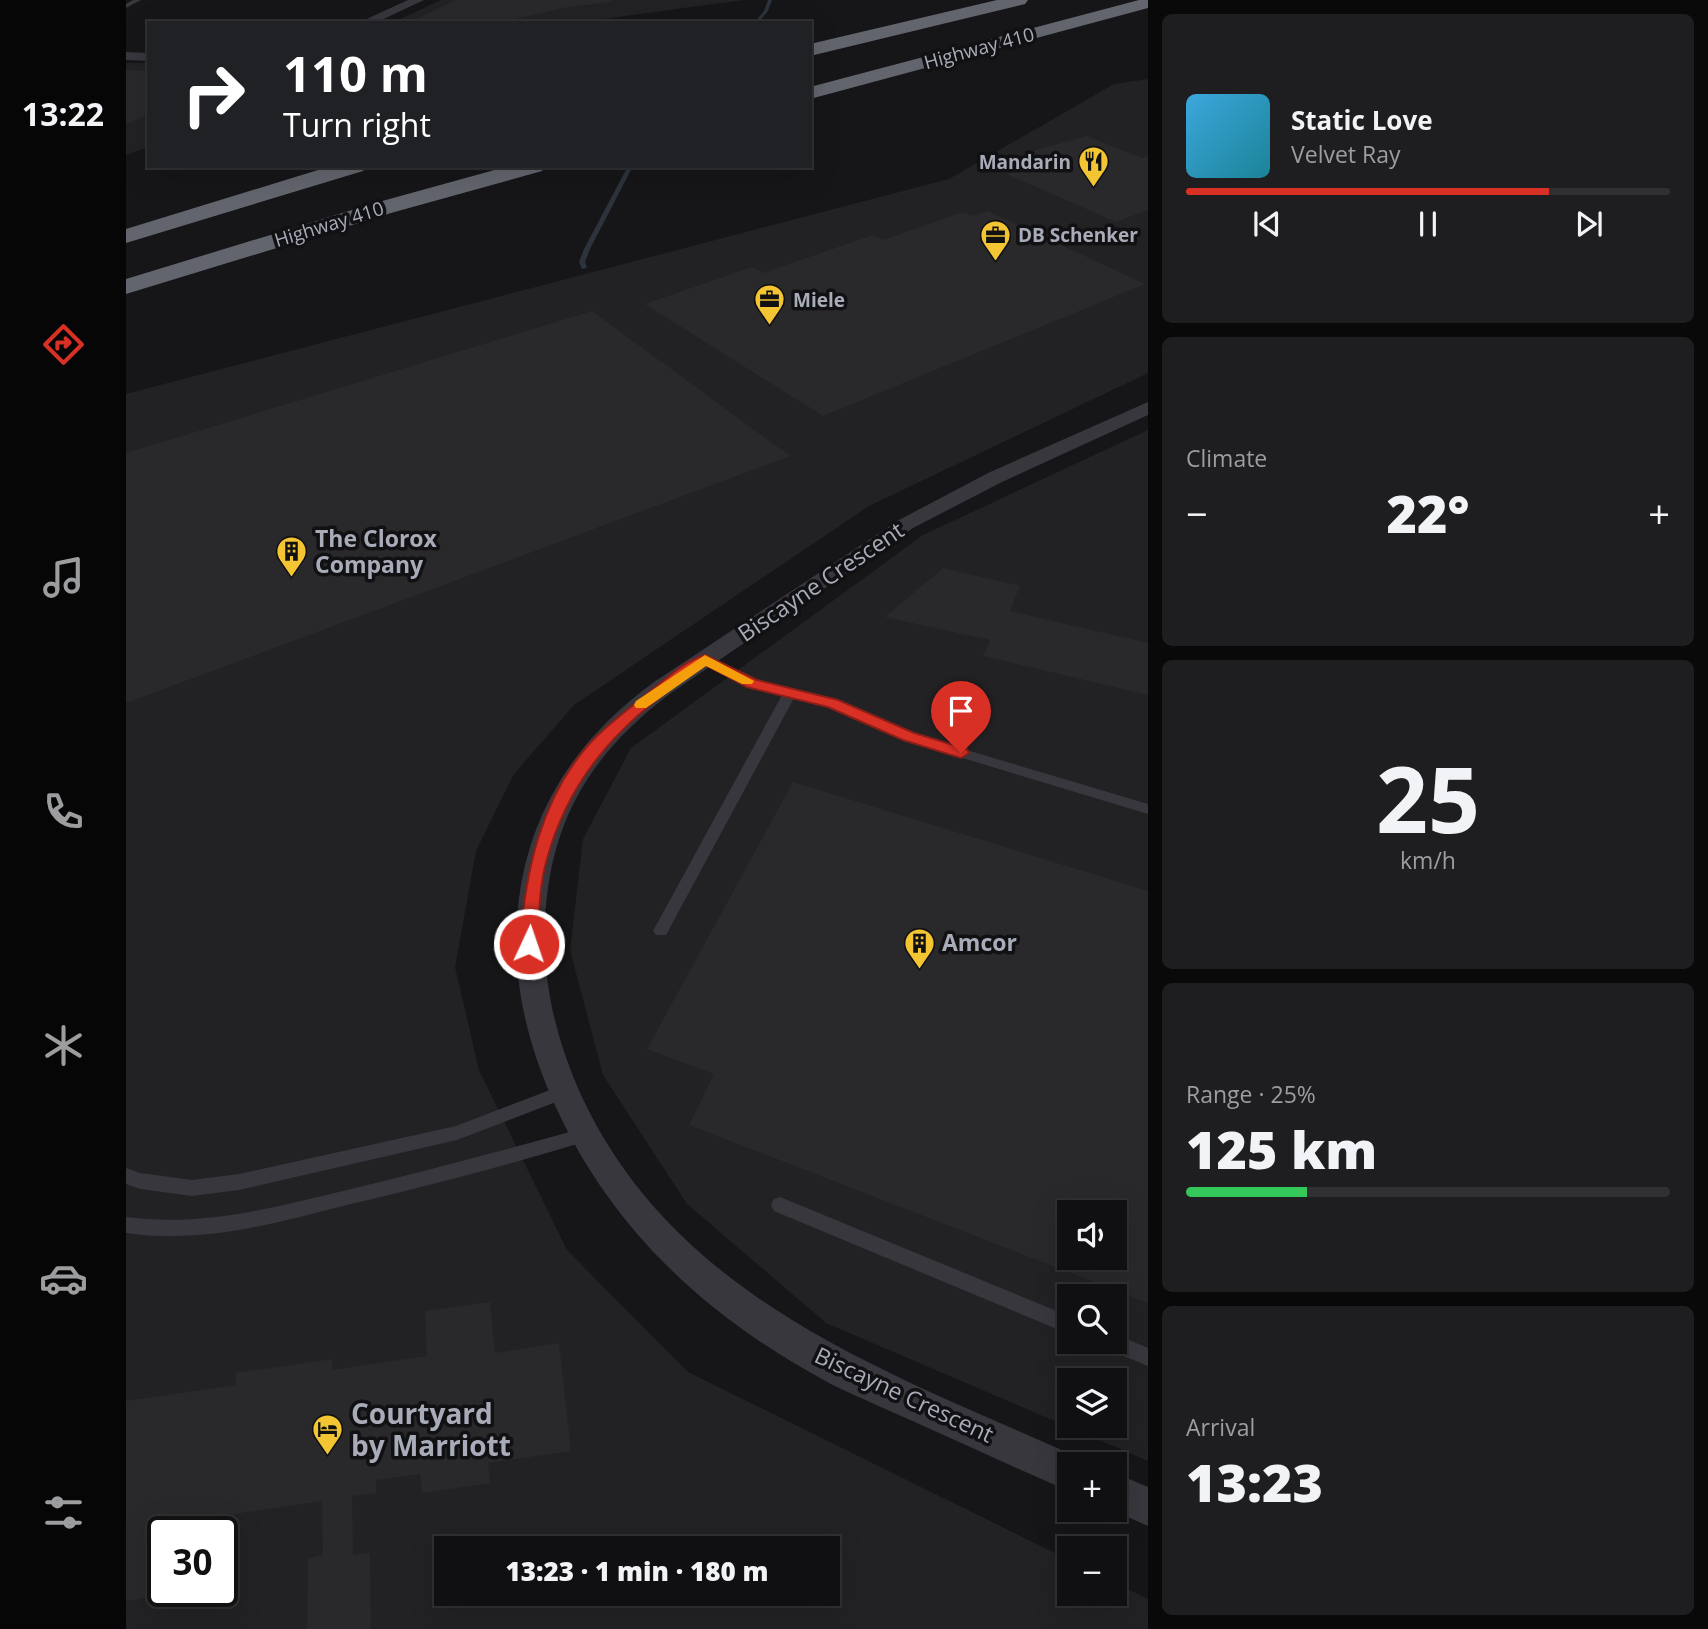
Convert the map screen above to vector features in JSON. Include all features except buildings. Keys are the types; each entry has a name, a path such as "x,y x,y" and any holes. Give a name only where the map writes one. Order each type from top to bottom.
{"highway":[{"path":"843,42 867,30 981,0"},
{"name":"Highway 410","path":"812,50 1019,0"},
{"name":"Highway 410","path":"812,92 1148,4"},
{"path":"126,236 348,168"},
{"name":"Highway 410","path":"126,287 383,208 527,168"},
{"path":"126,304 347,228 383,208"}],"street":[{"path":"368,21 418,0"},
{"path":"126,56 147,57"},
{"name":"Biscayne Crescent","path":"1057,1467 835,1367 707,1281 666,1244 623,1193 584,1135 563,1092 547,1049 532,990 529,944 531,897 539,859 566,789 596,746 641,704 910,522 1148,408"},
{"path":"1127,1497 1148,1507"}],"lane":[{"path":"126,6 138,0"},
{"path":"705,659 752,684 833,703 908,737 1148,809"},
{"path":"661,931 790,693"},
{"path":"126,1176 192,1188 239,1182 457,1133 563,1092"},
{"path":"126,1225 159,1230 212,1228 240,1223 471,1168 584,1135"},
{"path":"780,1205 1057,1320"},
{"path":"1127,1348 1148,1357"}],"shaded area":[{"path":"441,0 744,0 588,21 396,21"},
{"path":"126,63 147,63 147,148 126,155"},
{"path":"1148,79 1148,373 869,506 574,705 514,774 476,851 455,967 479,1070 567,1250 688,1372 1057,1554 1057,1606 1127,1606 1127,1589 1148,1599 1148,1629 126,1629 126,394 949,179 1114,84"},
{"path":"1148,430 1148,1461 1094,1438 1127,1438 1127,1368 1057,1368 1057,1422 826,1323 687,1204 603,1075 570,950 583,839 631,748 923,535"}],"waterway":[{"path":"758,21 766,11 770,0"},
{"path":"584,268 582,262 587,249 630,168"}],"slow traffic":[{"path":"641,705 705,659 747,681"}],"place":[{"name":"Mandarin","path":"1094,189"},
{"name":"DB Schenker","path":"995,262"},
{"name":"Miele","path":"770,327"},
{"name":"The Clorox Company","path":"292,579"},
{"name":"Amcor","path":"919,970"},
{"name":"Courtyard by Marriott","path":"328,1457"}],"route":[{"path":"529,944 531,897 539,859 566,789 596,746 641,704 705,659 752,684 833,703 908,737 961,753"}]}
